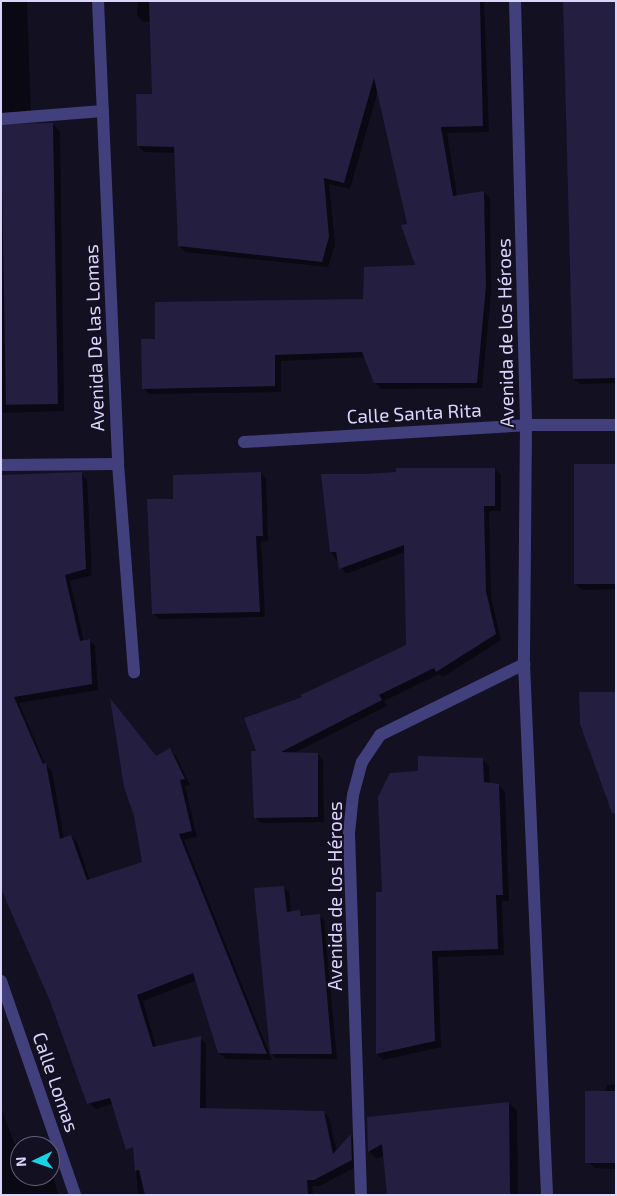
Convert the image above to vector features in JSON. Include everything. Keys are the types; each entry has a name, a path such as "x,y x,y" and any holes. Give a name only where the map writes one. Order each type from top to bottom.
{"street":[{"name":"Avenida De las Lomas","path":"98,1 118,464 134,672"},
{"name":"Avenida de los Héroes","path":"515,1 526,425 524,664 547,1195"},
{"path":"1,119 103,111"},
{"name":"Calle Santa Rita","path":"244,442 526,425 616,424"},
{"path":"1,465 118,464"},
{"name":"Avenida de los Héroes","path":"360,1195 349,833 352,795 362,762 380,736 524,664"},
{"name":"Calle Lomas","path":"1,982 75,1195"}],"building":[{"path":"149,1 480,1 483,126 441,127 453,196 484,191 486,286 477,383 374,383 362,352 275,355 275,386 142,389 141,339 155,339 155,302 363,299 364,267 415,265 401,225 407,224 374,78 344,183 324,178 329,237 322,262 178,246 174,147 137,146 136,94 152,94"},
{"path":"563,1 616,1 616,378 573,379"},
{"path":"53,123 58,404 6,405 1,124"},
{"path":"574,464 616,464 616,584 574,584"},
{"path":"396,468 495,468 495,506 484,506 486,591 496,634 436,672 434,668 379,695 382,700 281,752 318,753 318,817 254,818 251,751 256,751 244,718 302,697 301,695 406,645 404,545 339,569 336,552 330,552 321,474 396,472"},
{"path":"82,472 86,569 65,575 80,641 90,639 92,684 14,697 43,764 46,763 60,839 71,835 87,880 142,862 134,816 124,787 110,698 156,756 170,748 185,779 180,780 192,831 179,834 267,1054 218,1053 193,973 137,995 153,1047 201,1036 200,1108 324,1111 333,1154 351,1134 352,1160 314,1180 307,1180 308,1195 145,1195 139,1170 135,1171 133,1147 126,1150 110,1098 87,1104 50,1001 1,889 1,475"},
{"path":"261,472 263,536 256,536 260,612 152,614 147,499 173,499 173,475"},
{"path":"579,692 616,692 616,813 612,813 580,724"},
{"path":"418,756 483,758 484,782 499,784 503,895 496,895 498,949 432,951 435,1041 376,1054 376,892 382,892 378,797 390,773 418,771"},
{"path":"284,886 287,912 300,910 301,916 320,914 332,1054 270,1054 254,888"},
{"path":"585,1091 616,1091 616,1163 585,1163"},
{"path":"509,1102 510,1195 387,1195 382,1144 368,1152 367,1117"}]}
